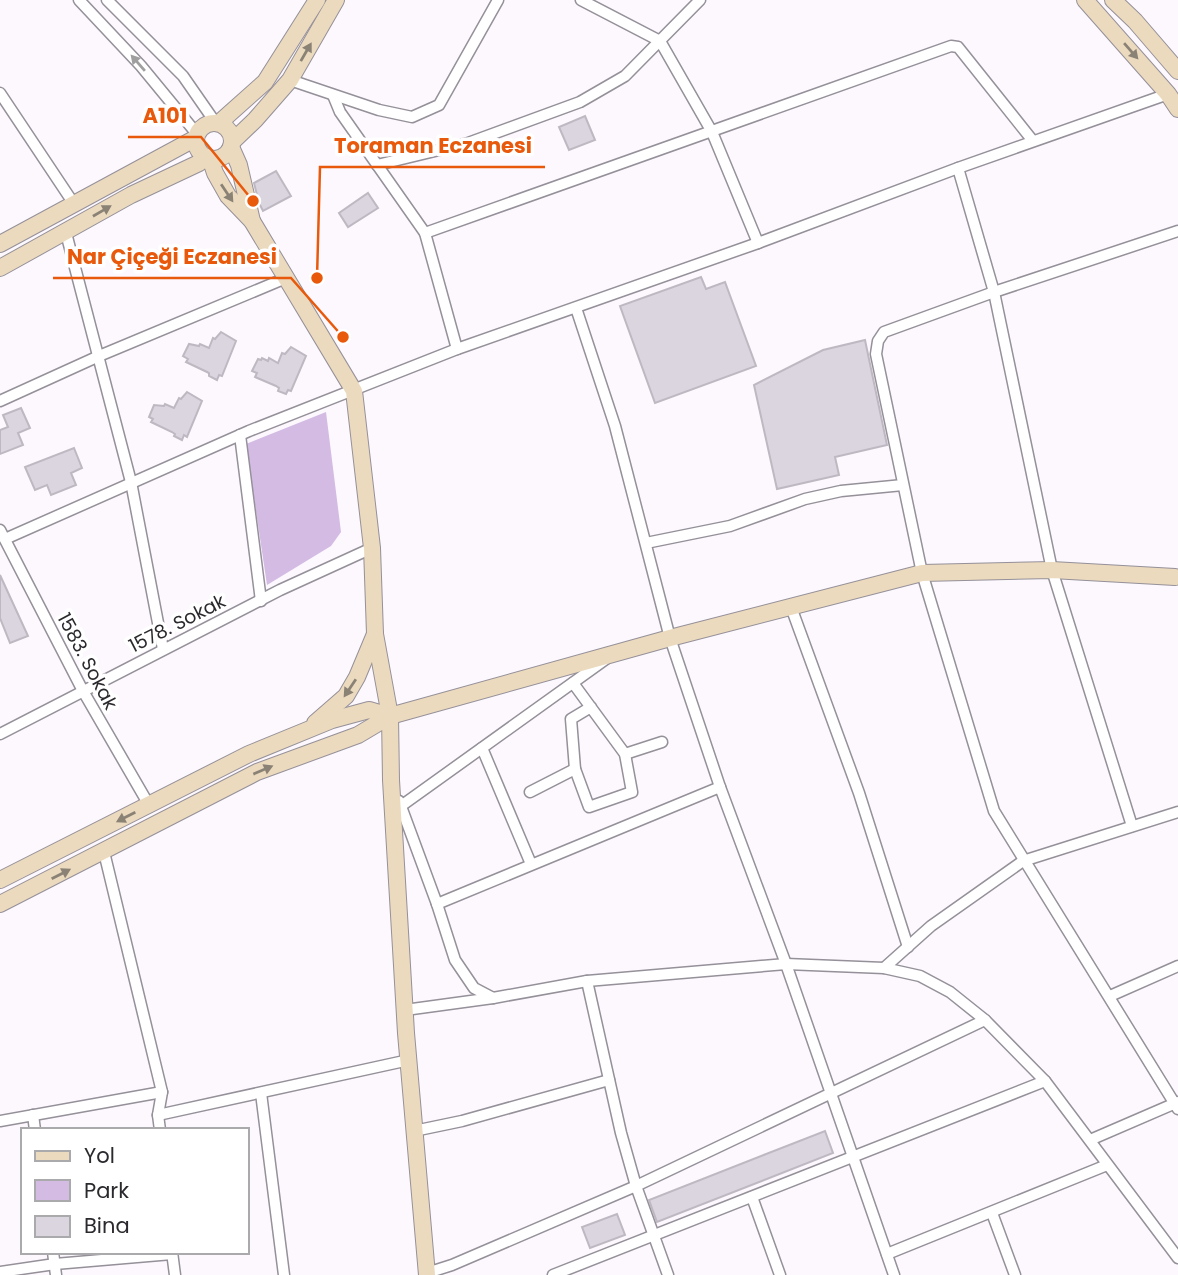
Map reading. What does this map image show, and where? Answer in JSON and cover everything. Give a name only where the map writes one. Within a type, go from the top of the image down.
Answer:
[{"type":"street","points":[[79,0],[141,66],[206,128],[229,130],[215,173],[228,196],[252,221],[354,391],[372,548],[375,634],[390,716],[391,780],[408,1060],[427,1274],[636,1186],[985,1020]]},
{"type":"street","points":[[107,0],[183,76],[206,128],[199,151],[221,152],[239,165],[252,221]]},
{"type":"street","points":[[0,244],[206,128],[265,82],[317,0]]},
{"type":"street","points":[[0,268],[131,195],[221,152],[256,120],[290,80],[336,0]]},
{"type":"street","points":[[290,80],[379,110],[412,117],[439,105],[498,0]]},
{"type":"street","points":[[581,0],[660,41],[712,132],[758,243]]},
{"type":"street","points":[[377,165],[468,143],[580,102],[625,76],[700,0]]},
{"type":"street","points":[[1086,0],[1173,92],[1178,109]]},
{"type":"street","points":[[1117,1],[1178,71]]},
{"type":"street","points":[[425,233],[951,46],[958,47],[1033,141]]},
{"type":"street","points":[[2,535],[240,435],[457,349],[1173,92]]},
{"type":"street","points":[[0,93],[75,204]]},
{"type":"street","points":[[333,94],[340,112],[425,233],[457,349]]},
{"type":"street","points":[[958,168],[994,292],[1052,570],[1132,826]]},
{"type":"street","points":[[1090,1140],[1177,1104],[994,811],[922,573],[876,354],[878,341],[884,332],[1178,231]]},
{"type":"street","points":[[65,233],[131,482],[163,649]]},
{"type":"street","points":[[0,401],[99,356],[286,278]]},
{"type":"street","points":[[576,308],[615,426],[670,638],[720,787],[786,964],[894,1275]]},
{"type":"street","points":[[240,435],[261,600]]},
{"type":"street","points":[[646,543],[730,526],[805,499],[841,491],[903,485]]},
{"type":"street","name":"1583. Sokak","points":[[2,535],[83,691],[149,805]]},
{"type":"street","name":"1578. Sokak","points":[[0,734],[261,600],[372,548]]},
{"type":"street","points":[[0,904],[257,772],[358,735],[390,716],[612,654],[922,573],[1052,570],[1177,577]]},
{"type":"street","points":[[790,607],[859,793],[908,947]]},
{"type":"street","points":[[307,730],[346,696],[375,634]]},
{"type":"street","points":[[401,806],[612,654]]},
{"type":"street","points":[[573,683],[625,754],[632,792],[589,807],[575,769],[571,719],[590,707]]},
{"type":"street","points":[[0,880],[249,754],[332,720],[369,710],[390,716]]},
{"type":"street","points":[[625,754],[662,742]]},
{"type":"street","points":[[482,748],[531,864]]},
{"type":"street","points":[[530,792],[575,769]]},
{"type":"street","points":[[391,780],[438,904],[454,960],[474,988],[493,998]]},
{"type":"street","points":[[438,904],[720,787]]},
{"type":"street","points":[[884,968],[931,926],[1023,861],[1178,812]]},
{"type":"street","points":[[104,852],[162,1091],[158,1115],[160,1128]]},
{"type":"street","points":[[405,1010],[587,981],[786,964],[884,968],[920,976],[950,992],[985,1020],[1045,1081],[1178,1258]]},
{"type":"street","points":[[1110,996],[1178,966]]},
{"type":"street","points":[[587,981],[636,1186],[668,1275]]},
{"type":"street","points":[[158,1115],[408,1060]]},
{"type":"street","points":[[414,1130],[462,1121],[609,1080]]},
{"type":"street","points":[[553,1275],[1045,1081]]},
{"type":"street","points":[[0,1121],[162,1091]]},
{"type":"street","points":[[261,1093],[284,1275]]},
{"type":"street","points":[[33,1115],[36,1128]]},
{"type":"street","points":[[887,1254],[1107,1165]]},
{"type":"street","points":[[752,1197],[780,1275]]},
{"type":"street","points":[[992,1213],[1014,1275]]},
{"type":"street","points":[[0,1272],[161,1254]]},
{"type":"street","points":[[172,1254],[175,1275]]},
{"type":"green space","points":[[326,412],[341,532],[331,546],[267,585],[246,444]]},
{"type":"building","points":[[585,116],[595,140],[569,150],[559,127]]},
{"type":"building","points":[[276,171],[291,196],[263,211],[254,183]]},
{"type":"building","points":[[368,193],[378,208],[348,227],[339,213]]},
{"type":"building","points":[[701,277],[706,289],[725,282],[756,366],[655,403],[620,306]]},
{"type":"building","points":[[221,332],[236,341],[222,376],[219,375],[217,380],[186,362],[188,359],[183,356],[189,344],[200,344],[209,348],[213,338]]},
{"type":"building","points":[[865,340],[887,445],[835,457],[839,475],[777,489],[754,385],[823,350]]},
{"type":"building","points":[[291,347],[306,356],[291,391],[288,390],[286,394],[278,391],[276,386],[255,377],[257,373],[252,371],[258,359],[268,361],[269,358],[278,363],[282,353],[285,354]]},
{"type":"building","points":[[187,392],[202,401],[187,437],[184,435],[182,440],[151,422],[153,419],[149,417],[154,405],[165,404],[174,408],[179,398]]},
{"type":"building","points":[[21,408],[30,428],[18,433],[23,445],[0,454],[0,430],[8,427],[3,415]]},
{"type":"building","points":[[74,448],[82,468],[71,473],[76,485],[51,495],[47,485],[35,490],[25,467]]},
{"type":"building","points":[[0,575],[28,636],[10,643],[0,618]]},
{"type":"building","points":[[825,1131],[833,1153],[657,1222],[649,1200]]},
{"type":"building","points":[[617,1214],[625,1235],[590,1248],[582,1227]]},
{"type":"place","name":"A101","points":[[253,201]]},
{"type":"place","name":"Toraman Eczanesi","points":[[317,278]]},
{"type":"place","name":"Nar Çiçeği Eczanesi","points":[[343,337]]}]
